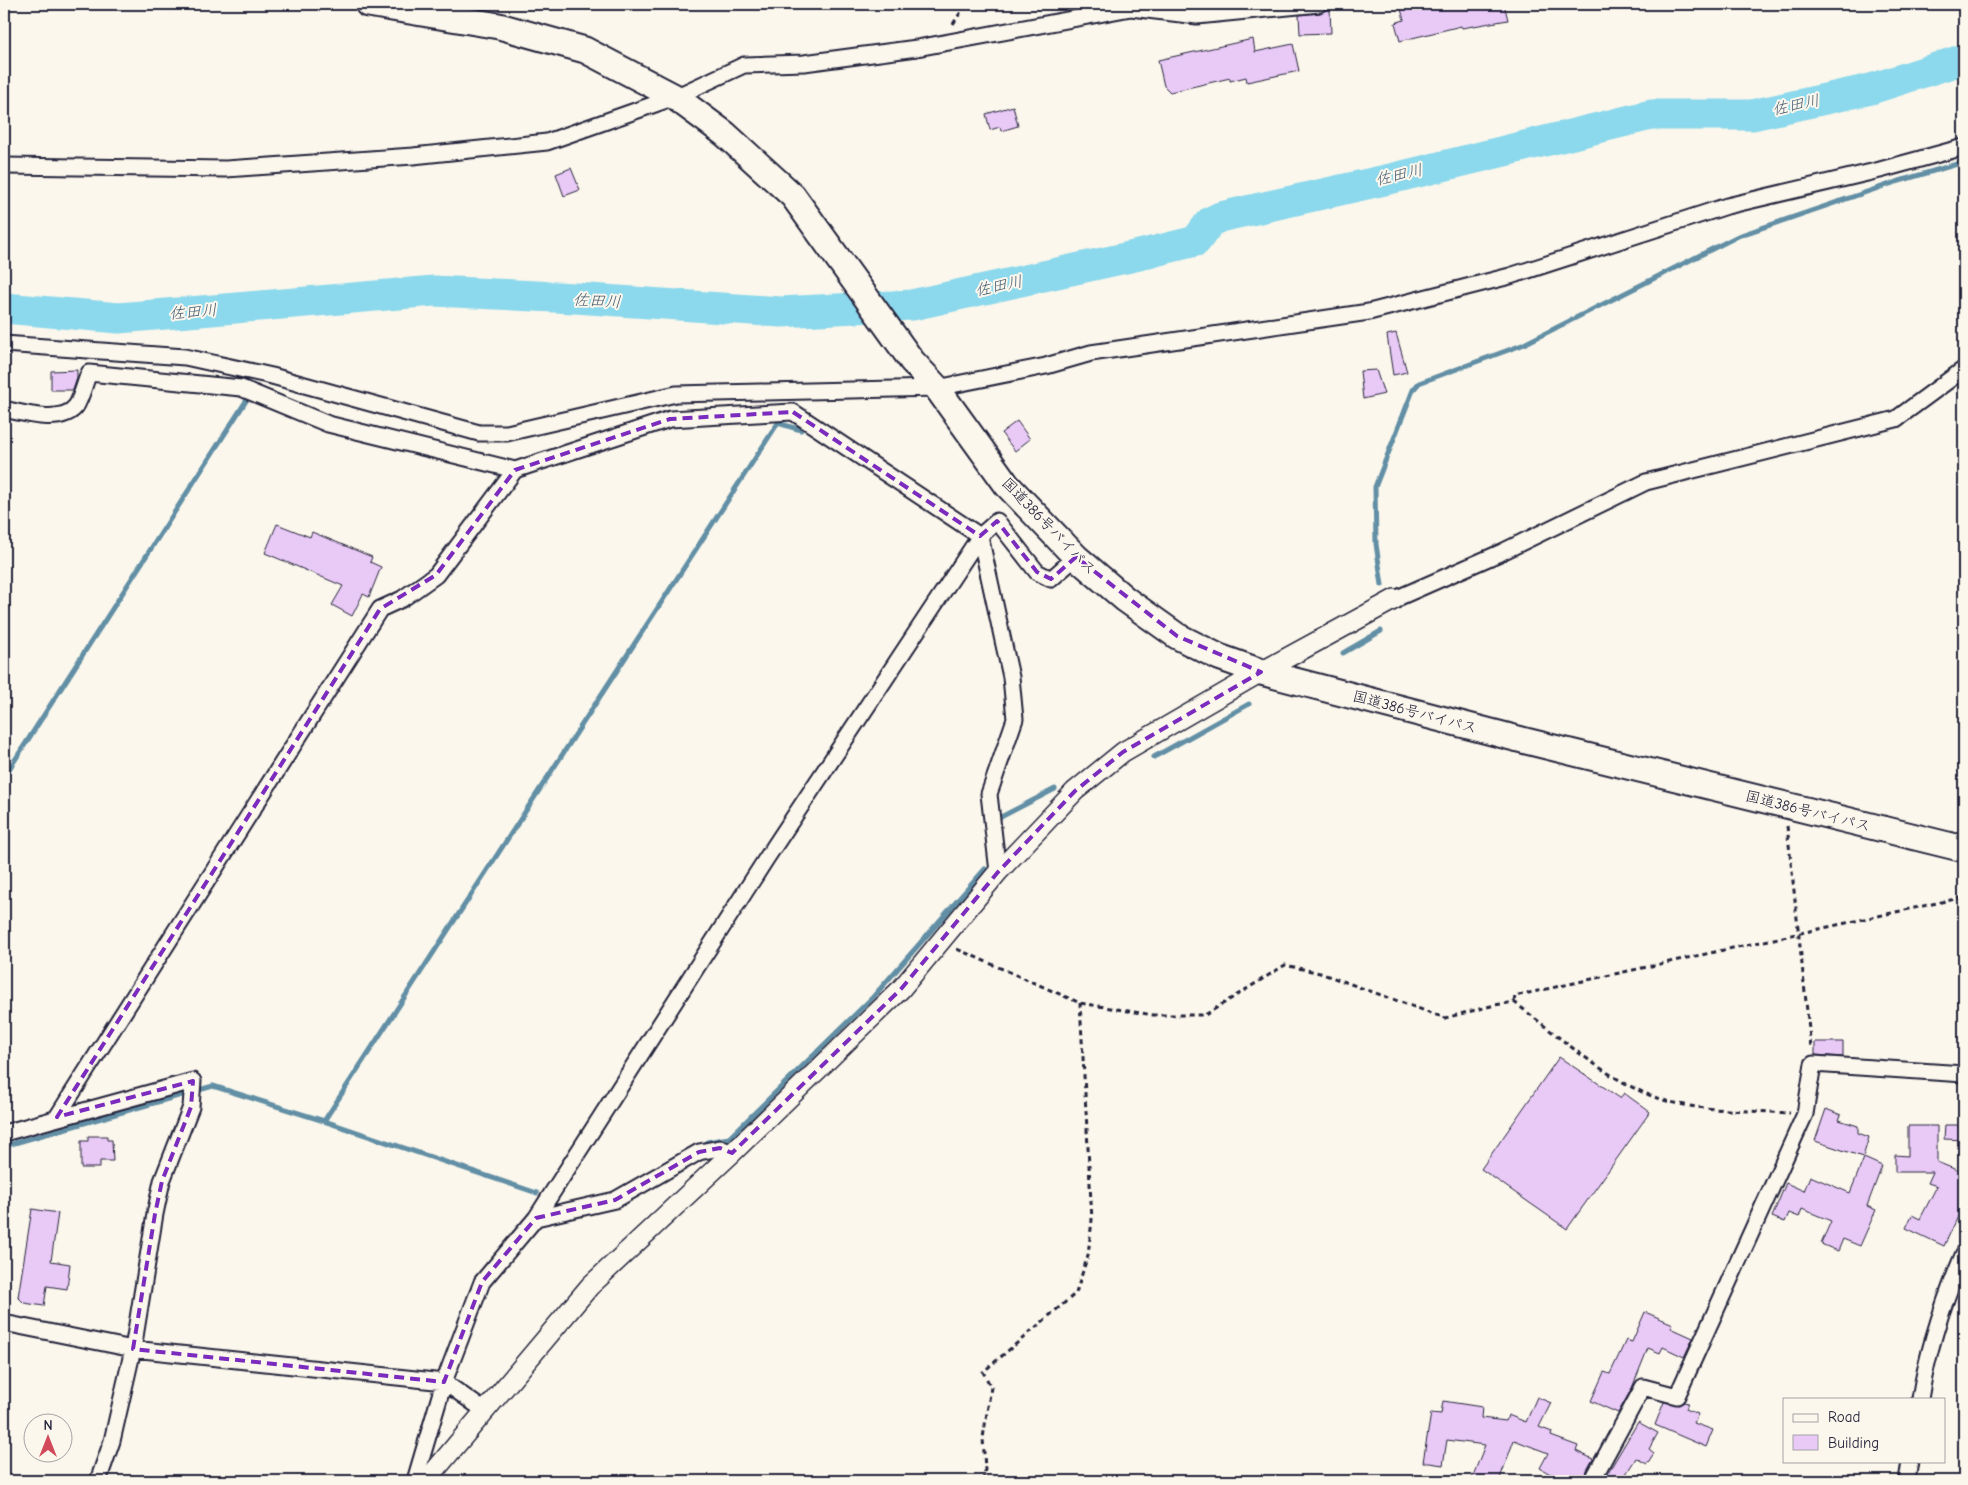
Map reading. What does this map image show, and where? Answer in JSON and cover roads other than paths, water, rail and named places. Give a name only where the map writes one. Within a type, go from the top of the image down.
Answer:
[{"type":"highway","name":"国道386号バイパス","points":[[368,4],[499,26],[584,50],[675,98],[725,134],[793,196],[912,361],[937,388],[1007,485],[1076,557],[1125,599],[1177,636],[1219,657],[1261,672],[1526,741],[1964,849]]},
{"type":"street","points":[[4,166],[226,170],[413,156],[547,142],[675,98],[744,65],[804,63],[917,48],[1130,8],[1197,16],[1319,4]]},
{"type":"street","points":[[4,344],[185,357],[272,376],[479,433],[507,432],[676,394],[937,388],[1046,366],[1091,354],[1369,312],[1510,276],[1726,206],[1880,170],[1964,147]]},
{"type":"street","points":[[426,1481],[590,1286],[732,1153],[901,989],[998,872],[1075,791],[1123,752],[1261,672],[1395,599],[1502,552],[1646,482],[1896,419],[1964,369]]},
{"type":"street","points":[[4,409],[25,414],[61,417],[76,407],[89,373],[242,388],[328,424],[515,470],[670,419],[793,412],[980,536],[1011,677],[1015,719],[989,794],[998,872]]},
{"type":"street","points":[[57,1117],[380,609],[402,599],[436,575],[515,470]]},
{"type":"street","points":[[418,1481],[416,1477],[444,1382],[482,1282],[536,1218],[766,859],[980,536],[997,521],[1037,572],[1051,579],[1076,557]]},
{"type":"street","points":[[1592,1481],[1643,1387],[1677,1396],[1805,1114],[1813,1064],[1964,1074]]},
{"type":"street","points":[[4,1133],[193,1081],[191,1104],[160,1189],[133,1349],[112,1441],[98,1481]]},
{"type":"street","points":[[536,1218],[615,1200],[699,1152],[720,1148],[732,1153]]},
{"type":"street","points":[[1920,1398],[1931,1342],[1945,1297],[1964,1253]]},
{"type":"street","points":[[4,1323],[133,1349],[444,1382],[485,1411]]},
{"type":"street","points":[[1907,1481],[1910,1462]]},
{"type":"waterway","name":"佐田川","points":[[4,308],[119,318],[434,291],[575,298],[781,312],[912,305],[1196,241],[1210,222],[1220,217],[1394,178],[1651,115],[1752,115],[1871,89],[1964,59]]},
{"type":"waterway","points":[[1382,585],[1376,544],[1375,487],[1413,390],[1419,383],[1522,345],[1738,236],[1896,182],[1964,162]]},
{"type":"waterway","points":[[4,777],[246,401]]},
{"type":"waterway","points":[[324,1121],[778,423],[801,430]]},
{"type":"waterway","points":[[1343,653],[1381,631]]},
{"type":"waterway","points":[[1154,757],[1249,704]]},
{"type":"waterway","points":[[997,823],[997,819],[1055,789]]},
{"type":"waterway","points":[[701,1146],[707,1142],[729,1138],[873,997],[985,869]]},
{"type":"waterway","points":[[4,1146],[213,1086],[324,1121],[537,1193]]}]
